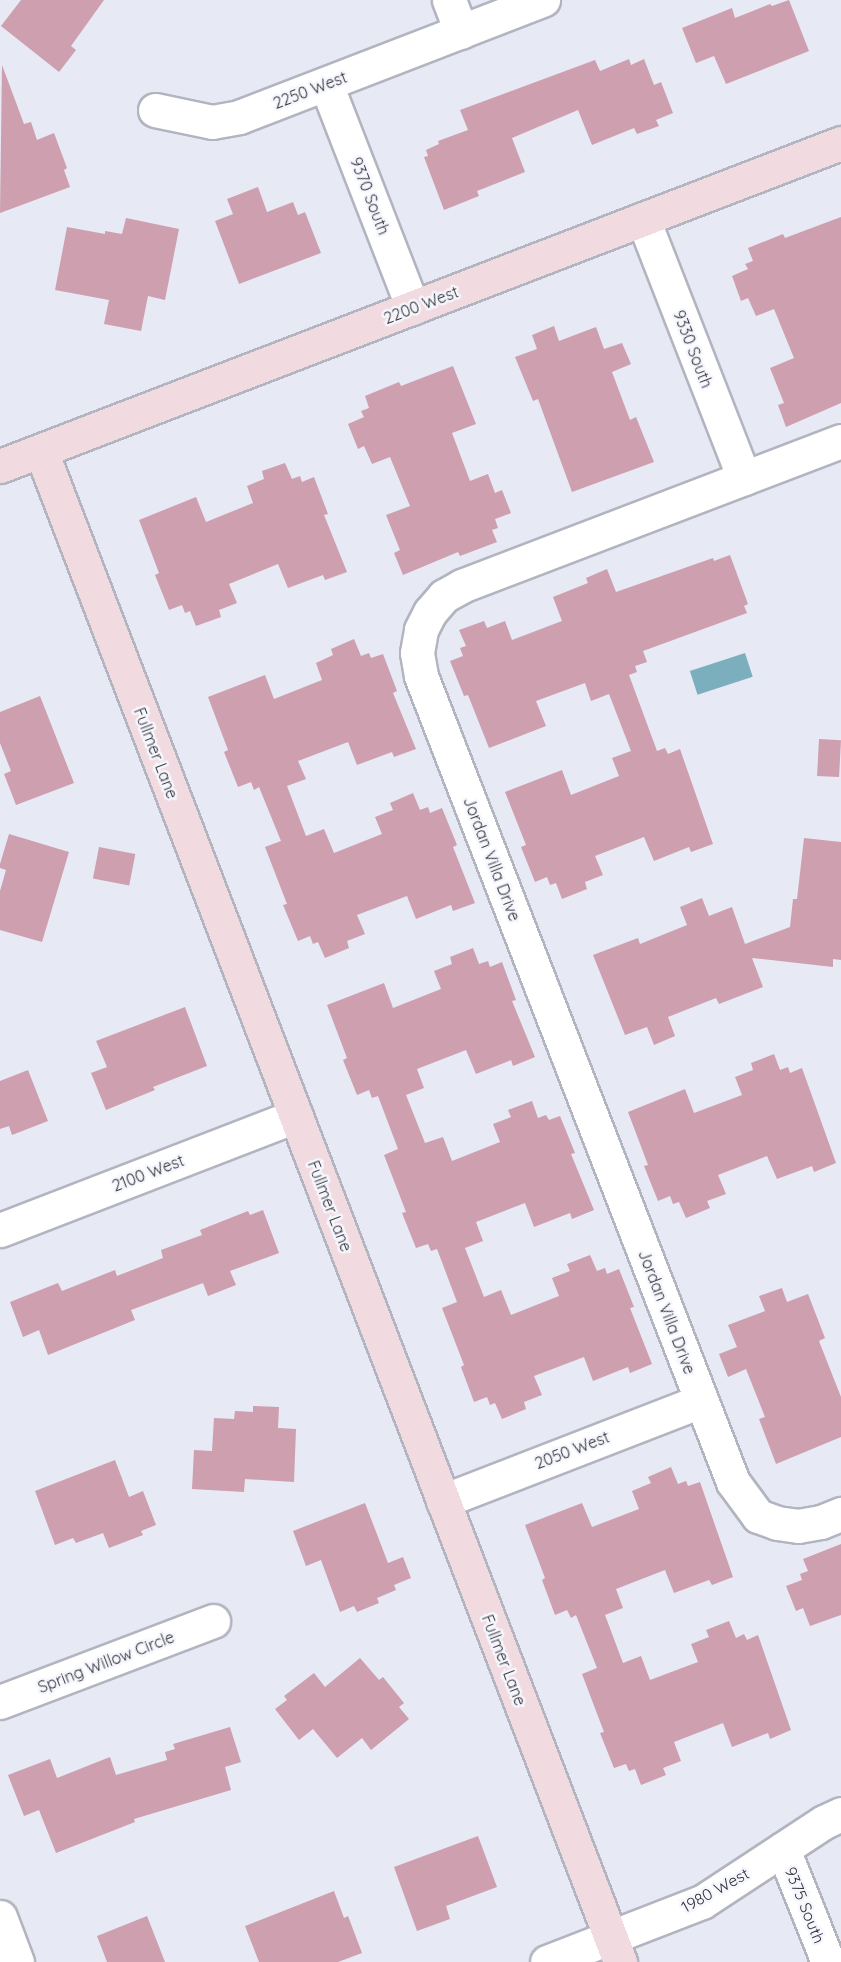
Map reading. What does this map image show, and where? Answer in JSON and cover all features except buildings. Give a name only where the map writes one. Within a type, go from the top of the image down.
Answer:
[{"type":"street","points":[[449,0],[461,32]]},
{"type":"street","name":"2250 West","points":[[155,110],[198,120],[226,120],[327,84],[543,0]]},
{"type":"street","name":"9370 South","points":[[327,84],[412,308]]},
{"type":"street","name":"2200 West","points":[[0,466],[841,143]]},
{"type":"street","name":"9330 South","points":[[643,219],[744,478]]},
{"type":"street","name":"Jordan Villa Drive","points":[[841,441],[462,586],[444,596],[430,612],[422,630],[417,652],[421,676],[733,1482],[758,1516],[777,1524],[798,1526],[821,1522],[841,1514]]},
{"type":"street","name":"Fullmer Lane","points":[[41,451],[616,1950]]},
{"type":"street","name":"2100 West","points":[[0,1230],[296,1116]]},
{"type":"street","name":"2050 West","points":[[443,1500],[701,1401]]},
{"type":"street","name":"Spring Willow Circle","points":[[0,1702],[213,1621]]},
{"type":"street","name":"1980 West","points":[[547,1962],[616,1950],[702,1902],[841,1814]]},
{"type":"street","name":"9375 South","points":[[783,1849],[828,1962]]},
{"type":"street","points":[[0,1917],[17,1962]]},
{"type":"water","points":[[745,653],[753,677],[698,695],[690,671]]}]
